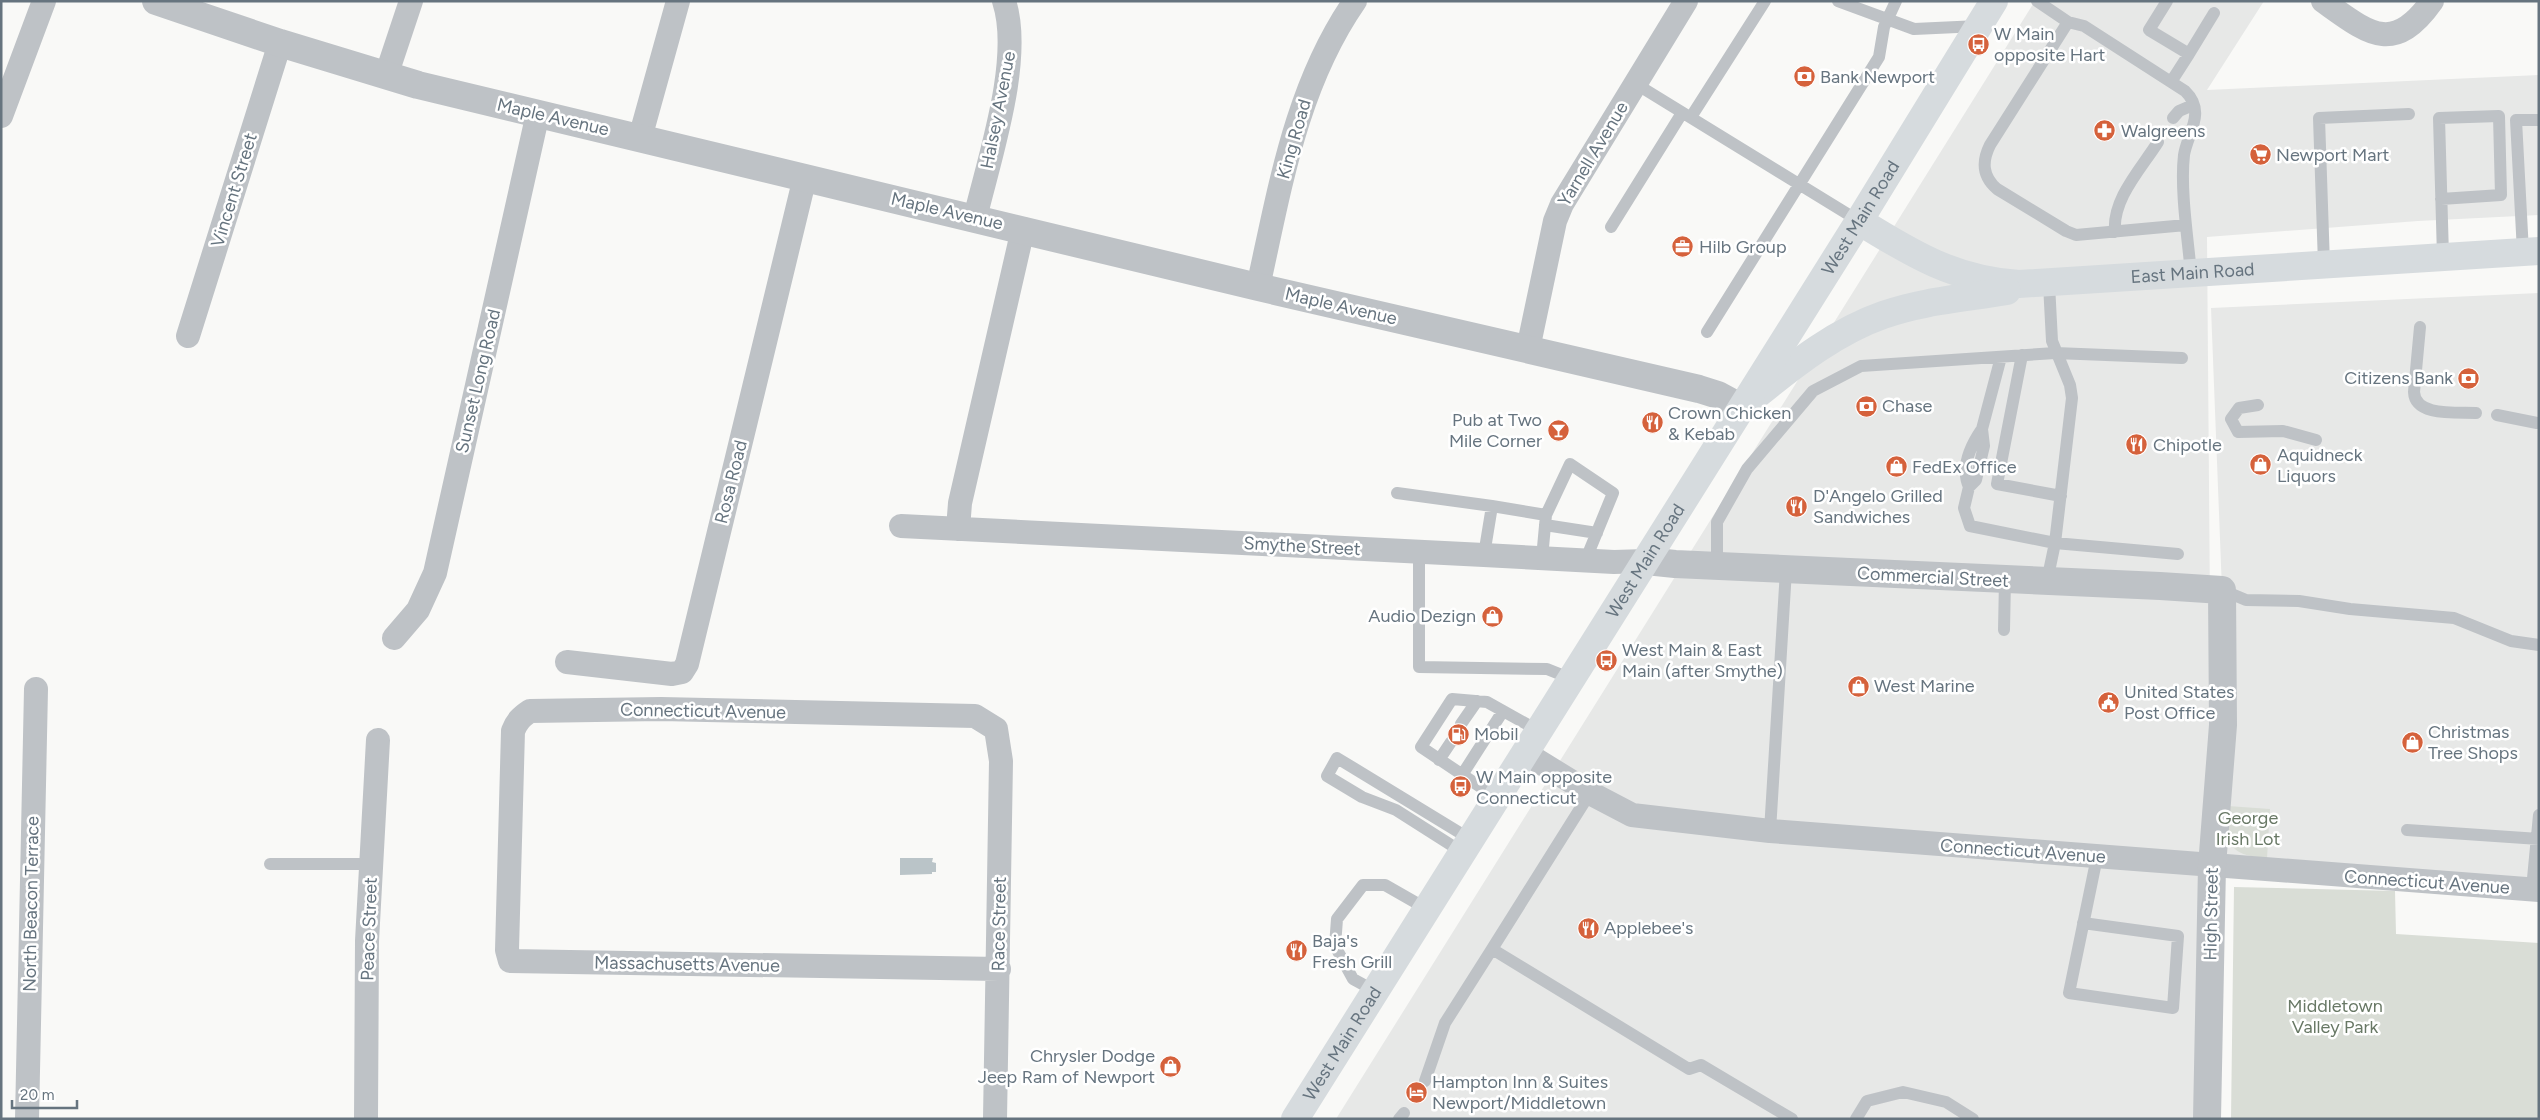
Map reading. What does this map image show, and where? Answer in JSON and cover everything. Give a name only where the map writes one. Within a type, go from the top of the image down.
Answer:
[{"type":"main road","name":"West Main Road","points":[[1295,1119],[1859,221],[1994,1]]},
{"type":"main road","name":"East Main Road","points":[[1859,221],[1915,255],[1960,274],[2004,283],[2050,284],[2531,251]]},
{"type":"main road","points":[[1742,408],[1803,359],[1847,331],[1874,318],[1909,308],[2050,284]]},
{"type":"street","points":[[1,116],[44,1]]},
{"type":"street","name":"Maple Avenue","points":[[156,1],[280,44],[386,76],[1258,287],[1699,389],[1718,395],[1742,408]]},
{"type":"street","points":[[386,76],[410,1]]},
{"type":"street","points":[[640,138],[678,1]]},
{"type":"street","name":"Halsey Avenue","points":[[976,218],[1006,86],[1009,62],[1008,13],[1004,1]]},
{"type":"street","name":"King Road","points":[[1258,287],[1289,146],[1307,91],[1334,33],[1355,1]]},
{"type":"street","name":"Yarnell Avenue","points":[[1528,349],[1558,212],[1566,195],[1686,1]]},
{"type":"street","points":[[2323,1],[2354,23],[2372,32],[2386,35],[2399,33],[2416,22],[2432,1]]},
{"type":"street","name":"Vincent Street","points":[[188,336],[280,44]]},
{"type":"street","name":"Sunset Long Road","points":[[394,638],[418,610],[435,573],[538,113]]},
{"type":"street","name":"Rosa Road","points":[[567,662],[672,674],[682,672],[688,664],[805,177]]},
{"type":"street","points":[[958,529],[960,503],[1023,229]]},
{"type":"street","name":"Smythe Street","points":[[900,526],[1542,558],[1646,561]]},
{"type":"street","name":"Commercial Street","points":[[1646,561],[1786,570],[2222,590]]},
{"type":"street","name":"High Street","points":[[2207,1119],[2212,866],[2223,725],[2222,590]]},
{"type":"street","name":"North Beacon Terrace","points":[[27,1119],[36,689]]},
{"type":"street","name":"Connecticut Avenue","points":[[510,827],[513,731],[520,718],[530,711],[661,709],[960,715],[975,716],[996,729]]},
{"type":"street","name":"Race Street","points":[[995,1119],[1001,761],[996,729]]},
{"type":"street","name":"Peace Street","points":[[366,1119],[367,941],[378,740]]},
{"type":"street","name":"Connecticut Avenue","points":[[1532,742],[1590,793],[1632,815],[1770,831],[2535,890]]},
{"type":"street","name":"Massachusetts Avenue","points":[[510,827],[507,950],[510,961],[998,969]]},
{"type":"lane","points":[[1611,227],[1765,1]]},
{"type":"lane","points":[[1838,1],[1886,20],[1914,28],[1979,26]]},
{"type":"lane","points":[[1707,332],[1879,57],[1886,20],[1896,1]]},
{"type":"lane","points":[[2037,1],[2068,22],[2084,26],[2188,94],[2193,105],[2195,121],[2184,159],[2186,225],[2191,274]]},
{"type":"lane","points":[[2166,1],[2149,30],[2189,54]]},
{"type":"lane","points":[[2171,82],[2214,13]]},
{"type":"lane","points":[[2068,22],[1990,145],[1985,157],[1984,168],[1988,179],[1997,189],[2066,232],[2081,235],[2186,225]]},
{"type":"lane","points":[[1636,84],[1859,221]]},
{"type":"lane","points":[[2174,118],[2183,108],[2193,105]]},
{"type":"lane","points":[[2324,264],[2319,118],[2409,114]]},
{"type":"lane","points":[[2441,199],[2501,195],[2499,116],[2439,118],[2441,199],[2443,256]]},
{"type":"lane","points":[[2531,251],[2516,120],[2539,120]]},
{"type":"lane","points":[[2115,232],[2114,217],[2118,205],[2158,142]]},
{"type":"lane","points":[[2047,581],[2055,543],[2072,392],[2055,353],[2051,334],[2050,284]]},
{"type":"lane","points":[[2420,326],[2414,392],[2416,402],[2420,406],[2432,410],[2476,413]]},
{"type":"lane","points":[[1717,566],[1717,522],[1747,469],[1813,391],[1861,366],[2055,353],[2182,358]]},
{"type":"lane","points":[[2022,355],[1997,484],[2061,496]]},
{"type":"lane","points":[[2001,356],[1982,429],[1984,446],[1976,480],[1969,487],[1964,508],[1970,526],[2055,543],[2178,554]]},
{"type":"lane","points":[[2258,405],[2239,408],[2231,419],[2238,432],[2283,431],[2316,440]]},
{"type":"lane","points":[[2497,415],[2537,422]]},
{"type":"lane","points":[[1542,558],[1545,520],[1570,464],[1613,493],[1586,559]]},
{"type":"lane","points":[[1397,493],[1492,506],[1597,533]]},
{"type":"lane","points":[[1484,555],[1492,506]]},
{"type":"lane","points":[[1419,552],[1419,667],[1547,669],[1572,679]]},
{"type":"lane","points":[[1770,831],[1786,570]]},
{"type":"lane","points":[[2004,630],[2005,580]]},
{"type":"lane","points":[[2222,590],[2246,600],[2299,601],[2350,609],[2454,618],[2512,641],[2539,645]]},
{"type":"lane","points":[[1497,798],[1421,747],[1436,723],[1452,699],[1487,702],[1503,711],[1532,742]]},
{"type":"lane","points":[[1461,724],[1476,701]]},
{"type":"lane","points":[[1462,774],[1503,711]]},
{"type":"lane","points":[[1439,760],[1451,742]]},
{"type":"lane","points":[[1337,758],[1466,846],[1396,810],[1362,797],[1327,776],[1337,758]]},
{"type":"lane","points":[[1425,1081],[1445,1023],[1590,793]]},
{"type":"lane","points":[[2535,890],[2539,815]]},
{"type":"lane","points":[[2407,830],[2538,839]]},
{"type":"lane","points":[[2083,923],[2178,936],[2173,1008],[2069,993],[2083,923],[2097,857]]},
{"type":"lane","points":[[270,864],[371,864]]},
{"type":"lane","points":[[1375,991],[1353,979],[1336,946],[1337,919],[1363,885],[1385,885],[1427,909]]},
{"type":"lane","points":[[1492,949],[1689,1069],[1701,1065],[1792,1119]]},
{"type":"lane","points":[[1856,1119],[1867,1101],[1903,1092],[1946,1102],[1973,1119]]},
{"type":"shaded area","points":[[2035,1],[2264,1],[2207,90],[2539,75],[2539,215],[2418,221],[2207,237],[2211,732],[2204,1119],[1336,1119]]},
{"type":"shaded area","points":[[2539,293],[2539,890],[2212,866],[2222,590],[2211,308]]},
{"type":"shaded area","points":[[900,858],[933,858],[932,862],[936,863],[936,872],[932,872],[932,874],[900,875]]},
{"type":"green space","name":"George Irish Lot","points":[[2228,806],[2270,809],[2267,858],[2243,854],[2231,845],[2227,829]]},
{"type":"green space","name":"Middletown Valley Park","points":[[2234,887],[2395,891],[2396,934],[2539,943],[2539,1119],[2231,1119]]},
{"type":"place","name":"W Main opposite Hart","points":[[1978,44]]},
{"type":"place","name":"Bank Newport","points":[[1804,77]]},
{"type":"place","name":"Walgreens","points":[[2105,131]]},
{"type":"place","name":"Newport Mart","points":[[2260,155]]},
{"type":"place","name":"Hilb Group","points":[[1683,247]]},
{"type":"place","name":"Citizens Bank","points":[[2469,378]]},
{"type":"place","name":"Chase","points":[[1866,406]]},
{"type":"place","name":"Crown Chicken & Kebab","points":[[1652,423]]},
{"type":"place","name":"Pub at Two Mile Corner","points":[[1558,430]]},
{"type":"place","name":"Chipotle","points":[[2137,445]]},
{"type":"place","name":"Aquidneck Liquors","points":[[2261,465]]},
{"type":"place","name":"FedEx Office","points":[[1896,467]]},
{"type":"place","name":"D'Angelo Grilled Sandwiches","points":[[1797,506]]},
{"type":"place","name":"Audio Dezign","points":[[1492,616]]},
{"type":"place","name":"West Main & East Main (after Smythe)","points":[[1606,660]]},
{"type":"place","name":"West Marine","points":[[1858,686]]},
{"type":"place","name":"United States Post Office","points":[[2108,702]]},
{"type":"place","name":"Mobil","points":[[1458,734]]},
{"type":"place","name":"Christmas Tree Shops","points":[[2412,742]]},
{"type":"place","name":"W Main opposite Connecticut","points":[[1460,787]]},
{"type":"place","name":"Applebee's","points":[[1588,928]]},
{"type":"place","name":"Baja's Fresh Grill","points":[[1296,951]]},
{"type":"place","name":"Chrysler Dodge Jeep Ram of Newport","points":[[1171,1066]]},
{"type":"place","name":"Hampton Inn & Suites Newport/Middletown","points":[[1416,1092]]}]
